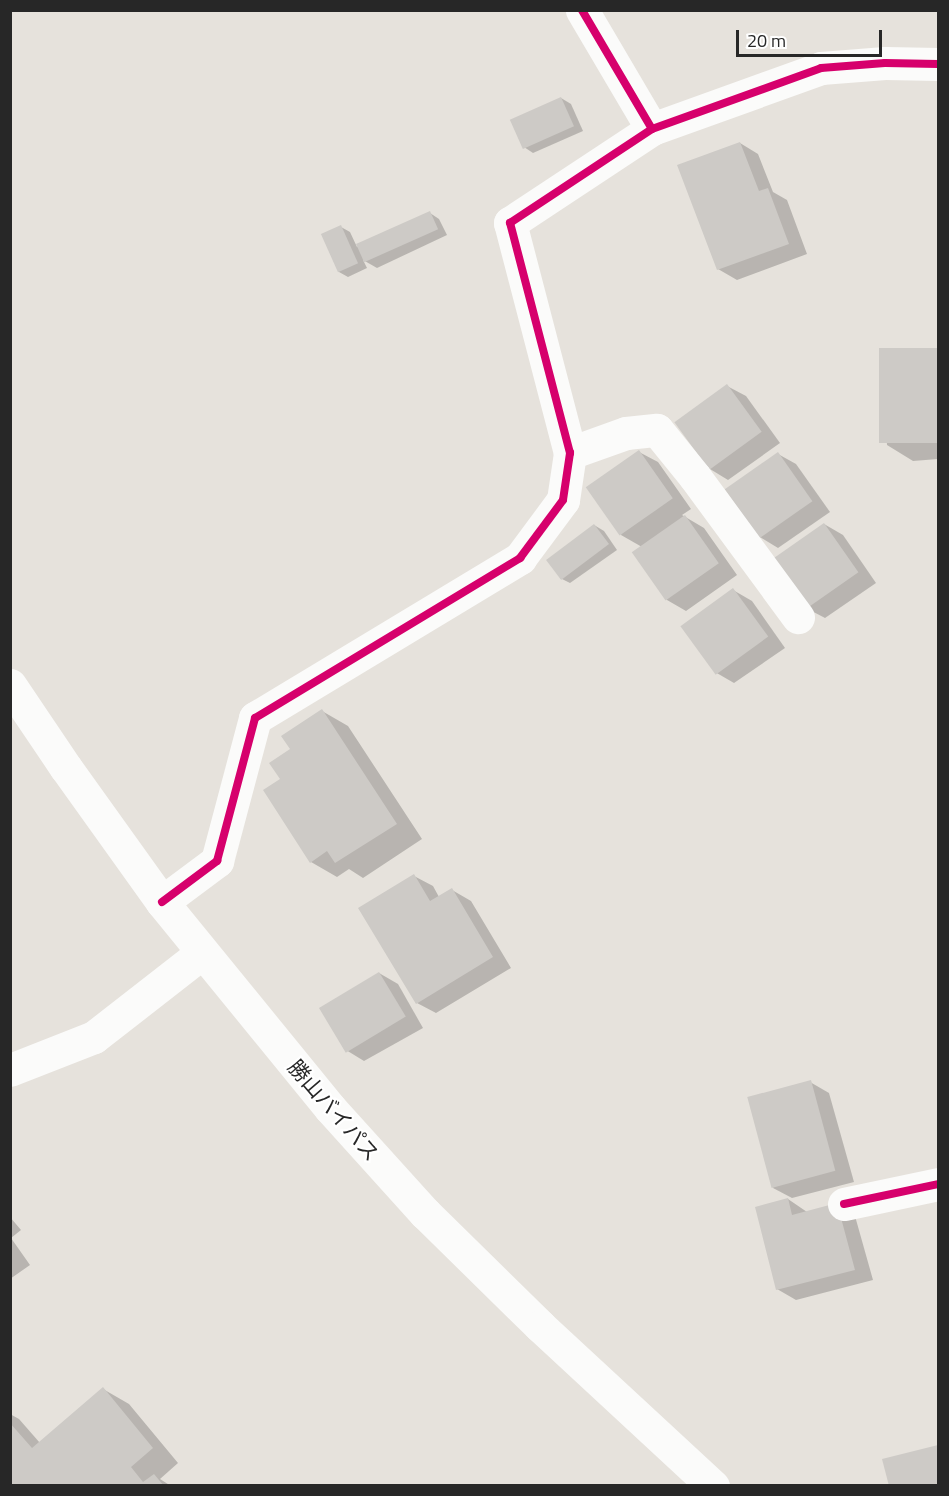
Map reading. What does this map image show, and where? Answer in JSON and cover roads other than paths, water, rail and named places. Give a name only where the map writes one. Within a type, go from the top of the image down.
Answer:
[{"type":"street","points":[[582,10],[652,129]]},
{"type":"street","points":[[162,902],[217,861],[255,718],[520,558],[563,500],[570,453],[510,223],[652,129],[821,68],[885,63],[939,64]]},
{"type":"street","points":[[570,453],[626,433],[657,430],[695,477],[798,617]]},
{"type":"street","name":"勝山バイパス","points":[[10,685],[162,902],[330,1108],[425,1213],[540,1326],[713,1485]]},
{"type":"street","points":[[10,1070],[94,1037],[202,953]]},
{"type":"street","points":[[844,1204],[939,1184]]}]
